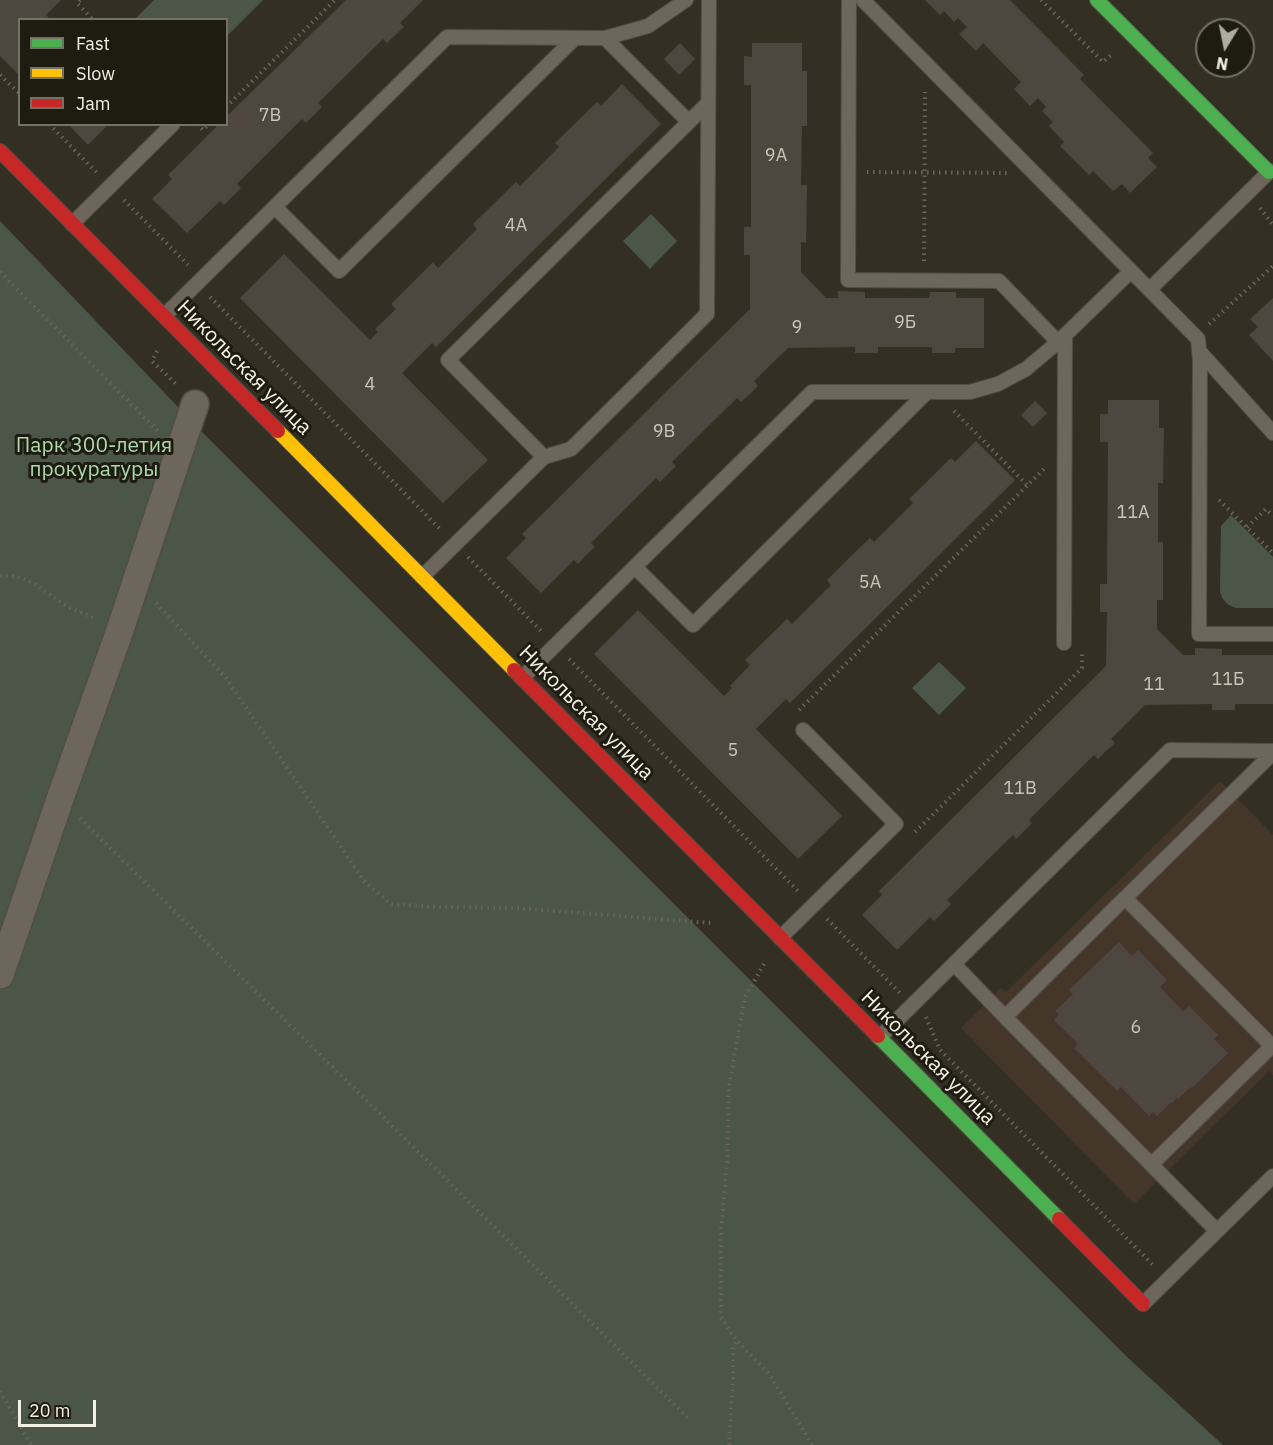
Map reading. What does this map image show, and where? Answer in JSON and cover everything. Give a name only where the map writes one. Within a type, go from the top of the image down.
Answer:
[{"type":"street","points":[[1097,0],[1272,172]]},
{"type":"street","name":"Никольская улица","points":[[0,151],[1143,1304]]},
{"type":"street","points":[[0,975],[120,630],[195,404]]},
{"type":"lane","points":[[164,316],[447,37],[605,38],[648,26],[686,0]]},
{"type":"lane","points":[[422,577],[544,457],[571,449],[707,314],[709,0]]},
{"type":"lane","points":[[849,0],[848,280],[999,281],[1062,339],[1064,643]]},
{"type":"lane","points":[[863,0],[1198,339],[1200,352],[1199,634],[1273,634]]},
{"type":"lane","points":[[275,207],[339,271],[575,38]]},
{"type":"lane","points":[[605,38],[689,122]]},
{"type":"lane","points":[[544,457],[448,360],[708,103]]},
{"type":"lane","points":[[72,224],[171,126]]},
{"type":"lane","points":[[1150,289],[1272,172]]},
{"type":"lane","points":[[522,678],[812,392],[969,392],[998,384],[1026,369],[1062,339],[1131,271]]},
{"type":"lane","points":[[1200,352],[1273,433]]},
{"type":"lane","points":[[635,567],[693,625],[931,392]]},
{"type":"lane","points":[[780,938],[896,824],[802,730]]},
{"type":"lane","points":[[879,1038],[1170,750],[1273,752]]},
{"type":"lane","points":[[1005,1017],[1273,752]]},
{"type":"lane","points":[[1125,898],[1272,1047],[1152,1164]]},
{"type":"lane","points":[[954,964],[1217,1231]]},
{"type":"lane","points":[[1143,1304],[1273,1176]]},
{"type":"path","points":[[80,0],[77,3],[91,18]]},
{"type":"path","points":[[228,105],[335,0]]},
{"type":"path","points":[[1041,0],[1103,63],[1112,55]]},
{"type":"path","points":[[924,280],[925,62]]},
{"type":"path","points":[[0,75],[18,92]]},
{"type":"path","points":[[849,172],[1034,173]]},
{"type":"path","points":[[1196,336],[1273,266]]},
{"type":"path","points":[[0,272],[178,452]]},
{"type":"path","points":[[197,284],[813,906],[915,1002],[940,1050],[1168,1280]]},
{"type":"path","points":[[931,392],[1027,485]]},
{"type":"path","points":[[802,730],[791,718],[1064,448]]},
{"type":"path","points":[[1200,480],[1273,553]]},
{"type":"path","points":[[1247,527],[1266,509],[1273,516]]},
{"type":"path","points":[[0,576],[26,578],[68,606],[120,630]]},
{"type":"path","points":[[136,582],[226,678],[364,881],[391,904],[515,908],[711,923]]},
{"type":"path","points":[[912,835],[1082,668]]},
{"type":"path","points":[[60,799],[688,1418]]},
{"type":"path","points":[[780,938],[745,997],[729,1087],[727,1162],[721,1231],[721,1317],[737,1341],[770,1375],[812,1445]]},
{"type":"path","points":[[729,1445],[733,1348],[737,1341]]},
{"type":"path","points":[[0,1391],[31,1445]]},
{"type":"shaded area","points":[[1220,781],[1273,835],[1273,1075],[1269,1071],[1134,1204],[961,1028],[1001,988],[1006,992]]},
{"type":"green space","points":[[154,0],[263,0],[228,35],[228,18],[136,18]]},
{"type":"green space","points":[[651,214],[677,241],[650,269],[623,241]]},
{"type":"green space","name":"Парк 300-летия прокуратуры","points":[[0,221],[203,433],[1126,1356],[1223,1445],[0,1445]]},
{"type":"green space","points":[[1231,515],[1273,557],[1273,608],[1236,608],[1230,606],[1221,595],[1221,526]]},
{"type":"green space","points":[[939,662],[966,688],[939,715],[912,688]]},
{"type":"building","points":[[0,0],[61,0],[46,15],[49,18],[18,18],[18,74],[0,56]]},
{"type":"building","points":[[346,0],[423,0],[400,23],[404,27],[387,43],[383,39],[318,103],[322,107],[306,123],[302,119],[237,184],[241,188],[224,205],[220,201],[187,233],[152,199],[172,179],[168,175],[217,126],[228,126],[228,115]]},
{"type":"building","points":[[925,0],[1010,0],[1084,75],[1080,79],[1153,153],[1148,158],[1157,167],[1130,193],[1122,184],[1113,191],[1093,171],[1089,175],[1060,146],[1064,142],[1049,126],[1053,122],[1042,111],[1046,107],[1038,98],[1030,106],[1014,89],[1021,82],[983,43],[976,51],[959,34],[967,27],[958,18],[954,22],[944,11],[940,15]]},
{"type":"building","points":[[680,43],[695,59],[679,75],[664,59]]},
{"type":"building","points":[[752,43],[802,43],[802,71],[807,71],[807,126],[802,126],[801,185],[807,185],[806,243],[801,242],[801,272],[826,298],[838,298],[838,291],[865,292],[865,298],[929,298],[930,292],[956,292],[956,298],[984,298],[984,348],[955,348],[955,353],[932,353],[932,347],[878,347],[878,353],[855,353],[855,347],[788,348],[754,381],[758,386],[750,394],[741,402],[737,398],[672,462],[676,466],[660,482],[656,478],[591,543],[595,547],[578,564],[574,560],[541,593],[506,558],[526,538],[522,534],[750,309],[750,255],[744,255],[744,227],[751,227],[751,85],[744,85],[744,56],[752,57]]},
{"type":"building","points":[[622,84],[661,124],[436,347],[432,343],[402,373],[488,460],[443,503],[240,298],[284,254],[370,340],[378,332],[375,329],[396,309],[391,304],[433,262],[438,268],[477,229],[473,224],[516,182],[520,186],[559,147],[555,143],[597,102],[601,106]]},
{"type":"building","points":[[70,126],[107,126],[88,145]]},
{"type":"building","points":[[1273,298],[1273,361],[1249,335],[1258,327],[1250,319]]},
{"type":"building","points":[[1108,400],[1159,400],[1159,428],[1164,428],[1163,483],[1158,483],[1158,542],[1163,542],[1163,600],[1157,600],[1157,629],[1183,655],[1195,655],[1195,648],[1222,649],[1222,655],[1273,655],[1273,704],[1235,704],[1235,710],[1212,710],[1212,704],[1145,705],[1111,739],[1115,743],[1098,759],[1094,755],[1029,820],[1032,823],[1016,839],[1013,835],[947,900],[951,904],[934,921],[930,917],[897,950],[862,915],[882,895],[879,891],[1106,666],[1107,612],[1100,612],[1100,584],[1107,584],[1108,442],[1100,442],[1100,414],[1108,414]]},
{"type":"building","points":[[1035,401],[1047,413],[1033,427],[1021,415]]},
{"type":"building","points":[[976,441],[1015,480],[790,703],[786,699],[756,729],[842,816],[798,859],[594,654],[638,610],[724,696],[732,688],[730,686],[750,665],[745,660],[787,619],[792,624],[831,585],[827,580],[848,559],[870,538],[874,542],[913,503],[909,499],[951,458],[955,462]]},
{"type":"building","points":[[1119,942],[1132,956],[1138,950],[1167,980],[1160,987],[1183,1011],[1189,1006],[1218,1035],[1214,1039],[1228,1053],[1192,1088],[1171,1102],[1157,1116],[1153,1112],[1149,1116],[1121,1087],[1117,1091],[1074,1048],[1078,1044],[1054,1020],[1059,1015],[1055,1011],[1073,994],[1069,990]]},
{"type":"traffic: fast","points":[[1097,0],[1269,172]]},
{"type":"traffic: fast","points":[[878,1036],[1059,1219]]},
{"type":"traffic: slow","points":[[278,431],[514,670]]},
{"type":"traffic: jam","points":[[0,151],[278,431]]},
{"type":"traffic: jam","points":[[514,670],[878,1036]]},
{"type":"traffic: jam","points":[[1059,1219],[1143,1304]]}]
